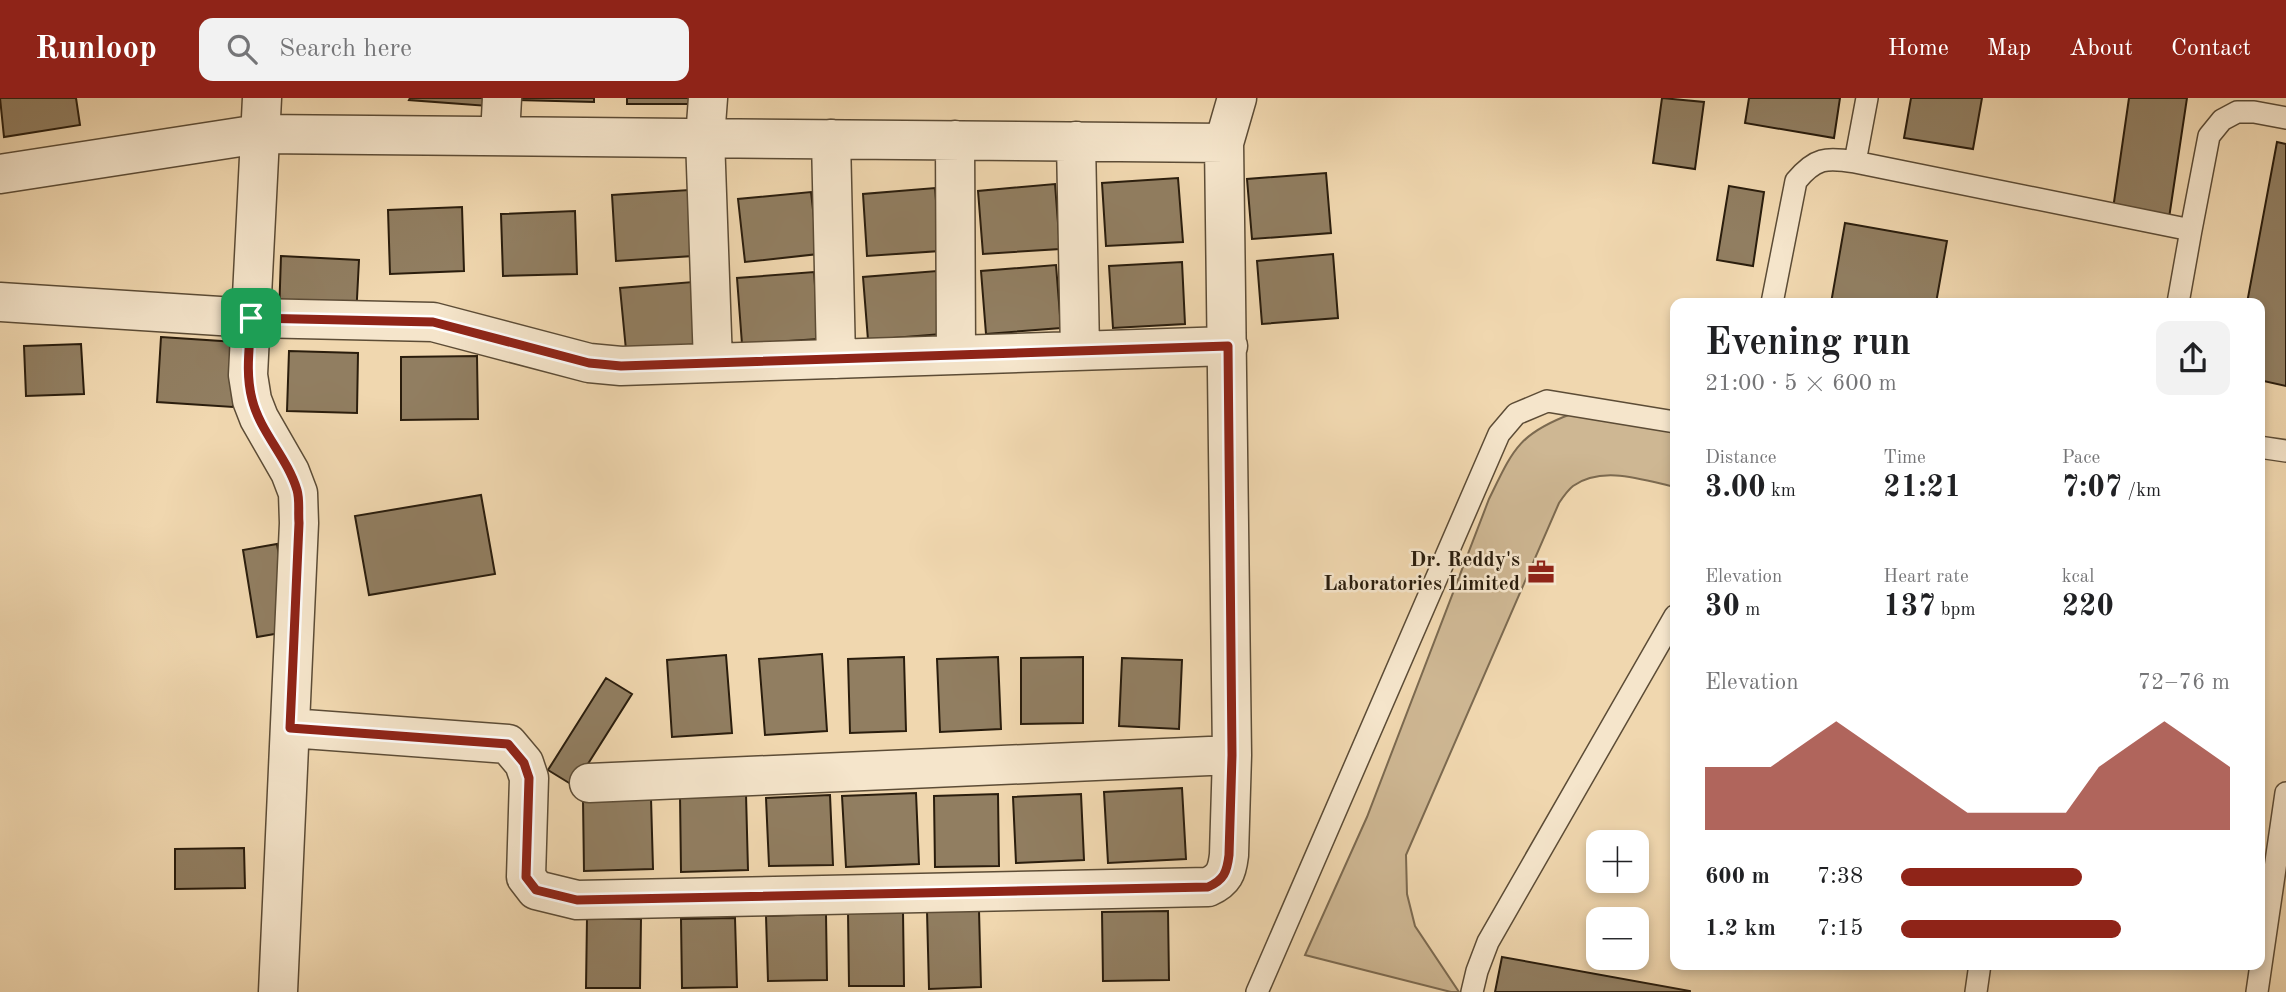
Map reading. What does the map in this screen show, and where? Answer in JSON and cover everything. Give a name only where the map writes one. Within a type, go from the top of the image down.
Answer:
[{"type":"street","points":[[500,136],[502,98]]},
{"type":"street","points":[[708,98],[705,138],[713,363]]},
{"type":"street","points":[[290,728],[508,744],[524,763],[529,778],[526,877],[536,890],[577,900],[1208,887],[1221,881],[1227,870],[1229,855],[1232,755],[1224,143],[1237,98]]},
{"type":"street","points":[[260,116],[248,376],[252,400],[259,418],[290,472],[298,493],[299,523],[278,992]]},
{"type":"street","points":[[0,174],[260,116],[500,136],[1224,143]]},
{"type":"street","points":[[831,139],[836,359]]},
{"type":"street","points":[[955,140],[956,355]]},
{"type":"street","points":[[1076,142],[1080,351]]},
{"type":"street","points":[[0,302],[251,318],[433,322],[589,363],[621,366],[1228,346]]},
{"type":"street","points":[[589,783],[1232,755]]},
{"type":"lane","points":[[1855,162],[1867,98]]},
{"type":"lane","points":[[2179,298],[2209,136],[2222,120],[2237,112],[2286,118]]},
{"type":"lane","points":[[1773,298],[1796,181],[1809,165],[1829,159],[2191,230]]},
{"type":"lane","points":[[1257,992],[1499,434],[1516,414],[1547,401],[1670,421]]},
{"type":"lane","points":[[2265,448],[2286,451]]},
{"type":"lane","points":[[1472,992],[1488,942],[1670,625]]},
{"type":"lane","points":[[2265,937],[2286,793]]},
{"type":"lane","points":[[1976,992],[1979,970]]},
{"type":"lane","points":[[2257,992],[2260,970]]},
{"type":"shaded area","points":[[1571,414],[1670,428],[1670,486],[1623,476],[1597,476],[1573,486],[1564,496],[1406,855],[1407,894],[1415,926],[1459,992],[1305,955],[1367,817],[1489,499],[1519,446],[1553,421]]},
{"type":"building","points":[[0,98],[76,98],[80,125],[4,137]]},
{"type":"building","points":[[489,98],[488,106],[409,100]]},
{"type":"building","points":[[594,98],[594,102],[517,100]]},
{"type":"building","points":[[627,98],[701,98],[701,104],[627,104]]},
{"type":"building","points":[[1662,98],[1704,102],[1695,169],[1653,163]]},
{"type":"building","points":[[1749,98],[1840,98],[1834,138],[1745,123]]},
{"type":"building","points":[[1911,98],[1982,98],[1973,149],[1904,138]]},
{"type":"building","points":[[2129,98],[2187,98],[2169,218],[2113,209]]},
{"type":"building","points":[[2277,142],[2286,144],[2286,386],[2265,381],[2265,298],[2248,298]]},
{"type":"building","points":[[1326,173],[1331,233],[1252,239],[1247,179]]},
{"type":"building","points":[[1178,178],[1183,242],[1106,246],[1102,183]]},
{"type":"building","points":[[1055,184],[1060,249],[983,254],[978,191]]},
{"type":"building","points":[[1729,186],[1764,192],[1753,266],[1717,260]]},
{"type":"building","points":[[935,188],[940,251],[867,256],[863,194]]},
{"type":"building","points":[[689,190],[693,256],[616,261],[612,195]]},
{"type":"building","points":[[811,192],[818,254],[745,262],[738,199]]},
{"type":"building","points":[[462,207],[464,271],[390,274],[388,210]]},
{"type":"building","points":[[575,211],[577,274],[503,276],[501,214]]},
{"type":"building","points":[[1845,223],[1947,241],[1937,298],[1832,298]]},
{"type":"building","points":[[1333,254],[1338,318],[1262,324],[1257,261]]},
{"type":"building","points":[[281,256],[359,260],[356,318],[279,315]]},
{"type":"building","points":[[1182,262],[1185,324],[1113,328],[1109,266]]},
{"type":"building","points":[[1056,265],[1061,328],[986,334],[981,271]]},
{"type":"building","points":[[937,271],[942,334],[868,340],[863,277]]},
{"type":"building","points":[[814,272],[819,339],[742,344],[737,278]]},
{"type":"building","points":[[693,282],[699,344],[626,350],[620,288]]},
{"type":"building","points":[[161,337],[236,342],[233,407],[157,402]]},
{"type":"building","points":[[81,344],[84,394],[26,396],[24,346]]},
{"type":"building","points":[[289,351],[358,353],[357,413],[287,411]]},
{"type":"building","points":[[477,356],[478,419],[401,420],[401,357]]},
{"type":"building","points":[[481,495],[495,574],[369,595],[355,516]]},
{"type":"building","points":[[277,544],[292,631],[257,637],[243,550]]},
{"type":"building","points":[[822,654],[827,731],[765,735],[759,659]]},
{"type":"building","points":[[726,655],[732,733],[672,737],[667,660]]},
{"type":"building","points":[[904,657],[906,731],[850,733],[848,659]]},
{"type":"building","points":[[998,657],[1001,729],[940,732],[937,659]]},
{"type":"building","points":[[1083,657],[1083,723],[1021,724],[1021,658]]},
{"type":"building","points":[[1122,658],[1182,660],[1179,729],[1119,726]]},
{"type":"building","points":[[606,678],[632,694],[574,786],[548,770]]},
{"type":"building","points":[[1182,788],[1186,859],[1108,863],[1104,792]]},
{"type":"building","points":[[916,793],[919,864],[846,867],[842,796]]},
{"type":"building","points":[[746,794],[748,870],[681,872],[680,795]]},
{"type":"building","points":[[998,794],[999,866],[935,867],[934,796]]},
{"type":"building","points":[[1081,794],[1084,860],[1016,863],[1013,797]]},
{"type":"building","points":[[830,795],[833,865],[769,866],[766,798]]},
{"type":"building","points":[[651,798],[653,869],[584,871],[583,800]]},
{"type":"building","points":[[244,848],[245,888],[175,889],[175,849]]},
{"type":"building","points":[[979,910],[981,987],[929,989],[927,911]]},
{"type":"building","points":[[903,911],[904,986],[849,986],[848,912]]},
{"type":"building","points":[[1168,911],[1169,980],[1103,981],[1102,912]]},
{"type":"building","points":[[826,914],[827,980],[768,981],[766,916]]},
{"type":"building","points":[[587,918],[641,919],[640,988],[586,988]]},
{"type":"building","points":[[735,918],[737,987],[682,988],[681,919]]},
{"type":"building","points":[[1502,957],[1690,991],[1690,992],[1495,992]]},
{"type":"place","name":"Dr. Reddy's Laboratories Limited","points":[[1541,572]]},
{"type":"route","points":[[251,318],[433,322],[589,363],[621,366],[1228,346],[1232,755],[1229,855],[1227,870],[1221,881],[1208,887],[577,900],[536,890],[526,877],[529,778],[524,763],[508,744],[290,728],[298,493],[290,472],[259,418],[252,400],[248,376],[251,318]]}]
